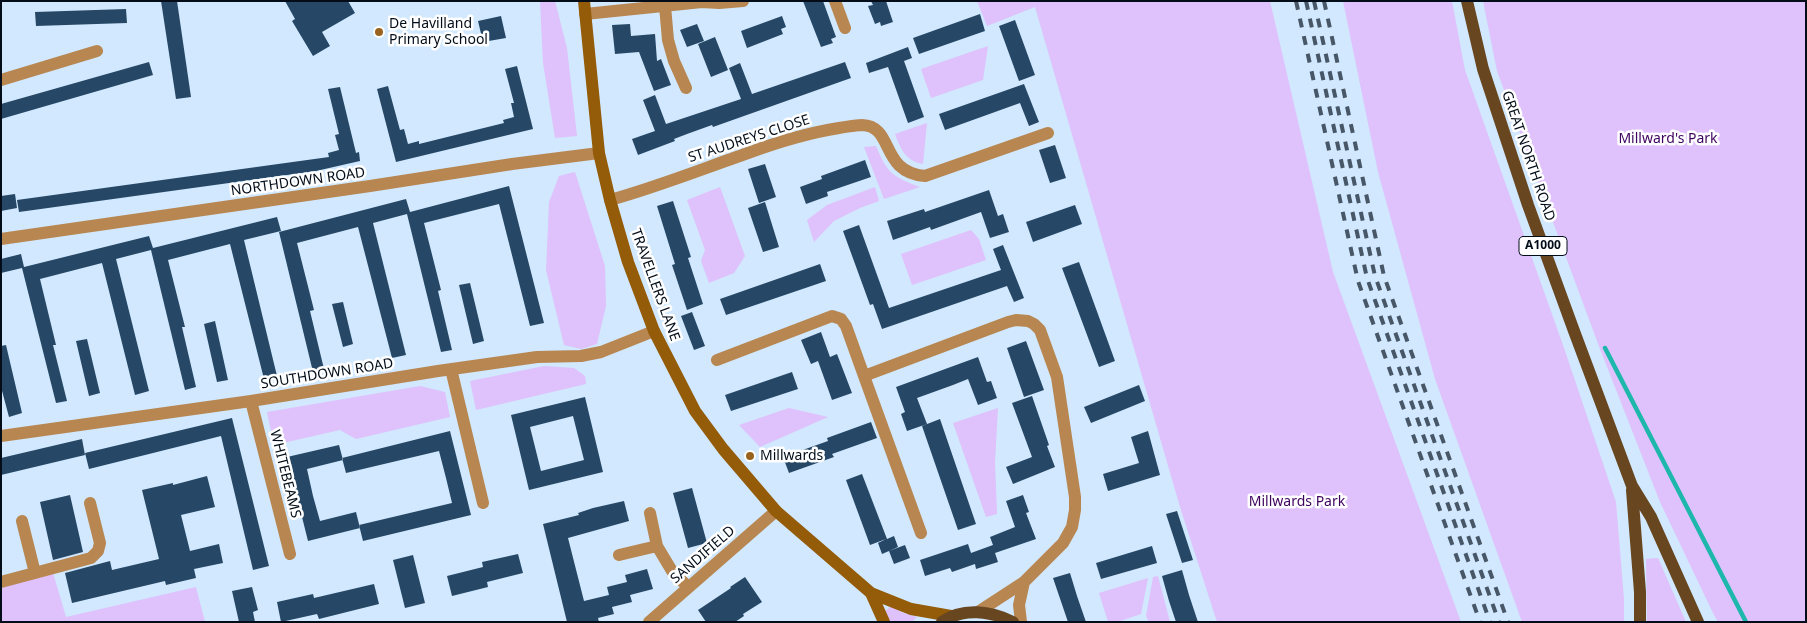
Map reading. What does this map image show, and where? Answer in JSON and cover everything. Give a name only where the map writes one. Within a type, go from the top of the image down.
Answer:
[{"type":"main road","name":"GREAT NORTH ROAD","points":[[1467,1],[1483,69],[1528,205],[1632,486],[1651,517],[1698,622]]},
{"type":"main road","name":"GREAT NORTH ROAD","points":[[1632,486],[1640,592],[1640,622]]},
{"type":"main road","points":[[946,619],[978,612],[999,615],[1013,622]]},
{"type":"street","points":[[584,7],[665,6],[702,2],[743,1]]},
{"type":"street","points":[[835,1],[846,28]]},
{"type":"street","points":[[665,6],[668,40],[674,61],[686,88]]},
{"type":"street","name":"TRAVELLERS LANE","points":[[584,7],[599,153],[610,200],[628,262],[654,331],[695,411],[723,449],[776,511],[871,593],[946,619]]},
{"type":"street","points":[[1,80],[97,52]]},
{"type":"street","name":"ST AUDREYS CLOSE","points":[[610,200],[783,140],[823,130],[862,125],[876,129],[886,142],[891,157],[901,168],[914,175],[925,176],[1048,133]]},
{"type":"street","name":"NORTHDOWN ROAD","points":[[1,239],[599,153]]},
{"type":"street","points":[[717,360],[832,316],[841,319],[846,326],[921,533]]},
{"type":"street","points":[[864,376],[1016,320],[1028,321],[1040,330],[1057,376],[1069,448],[1075,497],[1072,527],[1063,543],[1024,582],[978,612]]},
{"type":"street","name":"SOUTHDOWN ROAD","points":[[1,436],[251,401],[537,357],[581,356],[601,352],[654,331]]},
{"type":"street","points":[[451,369],[483,503]]},
{"type":"street","name":"WHITEBEAMS","points":[[251,401],[290,554]]},
{"type":"street","points":[[1,582],[91,558],[98,551],[100,543],[90,503]]},
{"type":"street","name":"SANDIFIELD","points":[[650,622],[776,511]]},
{"type":"street","points":[[650,513],[657,546],[672,571],[688,587]]},
{"type":"street","points":[[22,520],[35,573]]},
{"type":"street","points":[[618,555],[657,546]]},
{"type":"street","points":[[1021,622],[1019,605],[1024,582]]},
{"type":"street","name":"TRAVELLERS LANE","points":[[871,593],[884,622]]},
{"type":"green space","points":[[540,1],[555,1],[567,48],[577,136],[555,138],[543,63]]},
{"type":"green space","name":"Millwards Park","points":[[977,1],[1270,1],[1333,272],[1461,622],[1217,622],[1180,507],[1035,7],[987,26]]},
{"type":"green space","points":[[1343,1],[1452,1],[1465,70],[1563,345],[1616,502],[1624,599],[1624,622],[1522,622],[1435,379],[1378,172]]},
{"type":"green space","name":"Millward's Park","points":[[1483,1],[1806,1],[1806,622],[1718,622],[1713,613],[1660,502],[1600,349],[1497,71]]},
{"type":"green space","points":[[988,46],[983,80],[931,98],[921,69]]},
{"type":"green space","points":[[927,123],[923,164],[917,163],[905,154],[895,134]]},
{"type":"green space","points":[[876,146],[892,173],[920,187],[884,199],[864,147]]},
{"type":"green space","points":[[575,172],[605,266],[606,306],[597,344],[581,349],[564,345],[546,270],[549,202],[559,176]]},
{"type":"green space","points":[[720,187],[745,256],[734,273],[709,283],[701,261],[705,250],[687,200]]},
{"type":"green space","points":[[875,187],[879,201],[834,221],[814,242],[807,220],[827,205]]},
{"type":"green space","points":[[971,230],[979,239],[986,260],[912,285],[901,254]]},
{"type":"green space","points":[[544,366],[574,368],[585,376],[586,384],[476,410],[470,381]]},
{"type":"green space","points":[[420,386],[445,392],[450,417],[356,439],[340,430],[274,445],[267,412]]},
{"type":"green space","points":[[789,408],[828,417],[760,447],[739,425]]},
{"type":"green space","points":[[998,408],[995,462],[997,514],[986,517],[953,423]]},
{"type":"green space","points":[[1658,558],[1686,622],[1647,622],[1646,559]]},
{"type":"green space","points":[[53,573],[66,617],[196,587],[205,622],[1,622],[1,589],[6,585]]},
{"type":"green space","points":[[1158,576],[1170,622],[1149,622],[1146,616],[1153,577]]},
{"type":"green space","points":[[1148,578],[1141,614],[1117,622],[1108,622],[1099,593]]},
{"type":"green space","points":[[891,606],[903,613],[917,617],[912,622],[891,622],[884,612]]},
{"type":"building","points":[[161,1],[177,1],[191,97],[176,99]]},
{"type":"building","points":[[285,1],[348,1],[355,13],[322,32],[330,46],[313,56],[292,21],[295,19]]},
{"type":"building","points":[[803,1],[823,1],[836,37],[831,39],[833,43],[821,47]]},
{"type":"building","points":[[871,1],[886,1],[893,22],[881,26],[880,22],[875,24],[868,6],[873,5]]},
{"type":"building","points":[[126,9],[127,23],[36,26],[35,12]]},
{"type":"building","points":[[980,14],[985,31],[919,54],[913,38]]},
{"type":"building","points":[[501,16],[506,38],[483,42],[478,21]]},
{"type":"building","points":[[782,16],[786,27],[781,29],[783,34],[747,48],[741,31]]},
{"type":"building","points":[[1015,20],[1035,75],[1019,81],[999,26]]},
{"type":"building","points":[[630,24],[631,36],[655,34],[657,61],[661,59],[671,85],[654,91],[639,52],[615,54],[612,25]]},
{"type":"building","points":[[697,24],[704,41],[687,47],[680,30]]},
{"type":"building","points":[[715,37],[728,70],[711,77],[698,44]]},
{"type":"building","points":[[908,47],[912,58],[904,61],[924,117],[908,123],[888,67],[869,73],[866,63]]},
{"type":"building","points":[[149,62],[153,75],[1,119],[1,104]]},
{"type":"building","points":[[845,62],[851,78],[713,127],[712,125],[687,134],[674,139],[675,141],[638,155],[632,139],[655,131],[643,100],[655,95],[666,124],[741,99],[729,68],[740,63],[752,94]]},
{"type":"building","points":[[517,66],[533,129],[396,162],[377,89],[388,86],[400,130],[404,129],[408,144],[419,141],[419,144],[504,123],[503,120],[514,117],[511,103],[514,103],[505,69]]},
{"type":"building","points":[[1024,84],[1039,122],[1029,126],[1020,103],[945,130],[939,114]]},
{"type":"building","points":[[340,87],[356,153],[359,152],[360,161],[316,171],[19,212],[17,200],[329,157],[328,153],[339,150],[335,135],[339,134],[328,89]]},
{"type":"building","points":[[1055,145],[1066,178],[1050,183],[1039,150]]},
{"type":"building","points":[[865,160],[871,177],[827,192],[828,196],[806,204],[800,187],[822,179],[821,176]]},
{"type":"building","points":[[765,164],[776,197],[759,203],[748,169]]},
{"type":"building","points":[[509,186],[544,323],[530,326],[499,204],[424,223],[441,290],[438,291],[452,350],[441,352],[407,214],[373,223],[406,355],[392,358],[358,227],[297,243],[314,310],[310,311],[324,369],[313,372],[279,232],[406,199],[410,212]]},
{"type":"building","points":[[989,190],[998,216],[1003,214],[1009,232],[990,238],[981,212],[931,230],[930,227],[893,240],[887,221],[924,209],[925,212]]},
{"type":"building","points":[[15,194],[17,208],[1,211],[1,196]]},
{"type":"building","points":[[673,201],[691,257],[688,258],[703,304],[687,310],[672,265],[675,264],[657,206]]},
{"type":"building","points":[[765,202],[779,247],[763,252],[748,208]]},
{"type":"building","points":[[1075,205],[1082,224],[1033,242],[1026,222]]},
{"type":"building","points":[[277,217],[281,231],[244,240],[277,376],[264,379],[230,244],[168,260],[185,327],[182,327],[196,387],[185,390],[151,250],[116,259],[149,391],[135,395],[102,263],[40,279],[56,345],[53,345],[67,401],[56,403],[22,268],[1,273],[1,259],[21,254],[24,267],[149,236],[153,248]]},
{"type":"building","points":[[859,225],[889,308],[1001,270],[993,249],[1003,245],[1024,298],[1014,302],[1007,286],[882,329],[873,304],[870,305],[843,231]]},
{"type":"building","points":[[1079,262],[1115,361],[1099,367],[1062,268]]},
{"type":"building","points":[[820,264],[826,281],[726,315],[720,299]]},
{"type":"building","points":[[470,283],[484,341],[473,344],[459,285]]},
{"type":"building","points":[[343,302],[353,344],[343,347],[332,304]]},
{"type":"building","points":[[692,312],[705,346],[694,350],[681,316]]},
{"type":"building","points":[[215,321],[228,380],[217,382],[204,324]]},
{"type":"building","points":[[821,332],[830,357],[837,354],[852,393],[832,400],[818,361],[811,364],[801,340]]},
{"type":"building","points":[[87,339],[100,393],[89,396],[76,341]]},
{"type":"building","points":[[1026,341],[1044,390],[1024,397],[1007,348]]},
{"type":"building","points":[[6,345],[22,413],[9,417],[1,387],[1,346]]},
{"type":"building","points":[[978,357],[987,382],[991,381],[997,398],[978,405],[968,379],[917,398],[927,424],[907,431],[901,414],[905,412],[896,387]]},
{"type":"building","points":[[792,372],[798,389],[731,411],[725,395]]},
{"type":"building","points":[[1139,385],[1145,401],[1091,423],[1084,407]]},
{"type":"building","points":[[1032,396],[1055,467],[1013,484],[1006,467],[1032,457],[1012,403]]},
{"type":"building","points":[[585,397],[603,472],[529,490],[511,415]],"holes":[[[573,416],[584,460],[541,471],[530,427]]]},
{"type":"building","points":[[232,418],[269,566],[253,570],[221,436],[89,469],[85,453]]},
{"type":"building","points":[[940,419],[976,524],[958,530],[922,426]]},
{"type":"building","points":[[871,422],[877,438],[832,454],[834,457],[789,473],[783,457],[828,441],[827,438]]},
{"type":"building","points":[[450,431],[471,515],[363,541],[359,525],[452,503],[446,478],[439,451],[346,473],[342,458]]},
{"type":"building","points":[[1148,431],[1160,475],[1108,491],[1103,474],[1139,463],[1131,437]]},
{"type":"building","points":[[82,439],[85,455],[1,475],[1,458]]},
{"type":"building","points":[[339,445],[343,460],[307,469],[313,496],[320,521],[356,512],[360,528],[308,541],[287,457]]},
{"type":"building","points":[[862,474],[887,539],[894,536],[898,547],[882,554],[878,543],[886,539],[870,545],[846,480]]},
{"type":"building","points":[[207,476],[215,507],[181,515],[190,551],[219,544],[223,563],[194,569],[196,578],[166,585],[165,581],[72,603],[65,573],[110,561],[112,570],[159,559],[142,490],[173,483],[173,485]]},
{"type":"building","points":[[692,488],[707,543],[688,548],[673,493]]},
{"type":"building","points":[[70,495],[83,552],[53,560],[40,502]]},
{"type":"building","points":[[1023,495],[1029,512],[1026,513],[1036,539],[995,553],[998,562],[976,569],[975,564],[952,572],[950,568],[925,576],[920,560],[968,544],[971,553],[993,545],[990,537],[1015,527],[1006,501]]},
{"type":"building","points":[[624,501],[629,521],[568,538],[584,601],[609,595],[607,587],[627,582],[625,575],[647,569],[653,589],[630,595],[632,602],[612,607],[614,614],[598,618],[599,622],[567,622],[543,524],[579,515],[578,513],[593,508]]},
{"type":"building","points":[[1177,511],[1193,560],[1182,563],[1166,514]]},
{"type":"building","points":[[905,545],[910,558],[894,564],[889,551]]},
{"type":"building","points":[[1152,546],[1157,563],[1101,579],[1096,563]]},
{"type":"building","points":[[518,554],[523,573],[487,582],[488,587],[452,596],[447,576],[483,567],[482,562]]},
{"type":"building","points":[[413,555],[425,603],[405,608],[393,560]]},
{"type":"building","points":[[1182,570],[1198,622],[1176,622],[1169,601],[1162,576]]},
{"type":"building","points":[[1070,573],[1086,622],[1068,622],[1053,578]]},
{"type":"building","points":[[745,577],[762,602],[743,614],[744,616],[735,622],[706,622],[698,610]]},
{"type":"building","points":[[374,584],[379,604],[319,619],[317,614],[281,622],[277,602],[313,594],[314,598]]},
{"type":"building","points":[[252,587],[258,610],[253,612],[255,622],[239,622],[232,591]]},
{"type":"waterway","points":[[1605,348],[1746,622]]},
{"type":"railway","points":[[1296,1],[1358,281],[1480,622]]},
{"type":"railway","points":[[1306,1],[1367,278],[1490,622]]},
{"type":"railway","points":[[1314,1],[1375,276],[1499,622]]},
{"type":"railway","points":[[1324,1],[1384,276],[1508,622]]},
{"type":"place","name":"De Havilland Primary School","points":[[379,32]]},
{"type":"place","name":"Millwards","points":[[750,456]]}]
